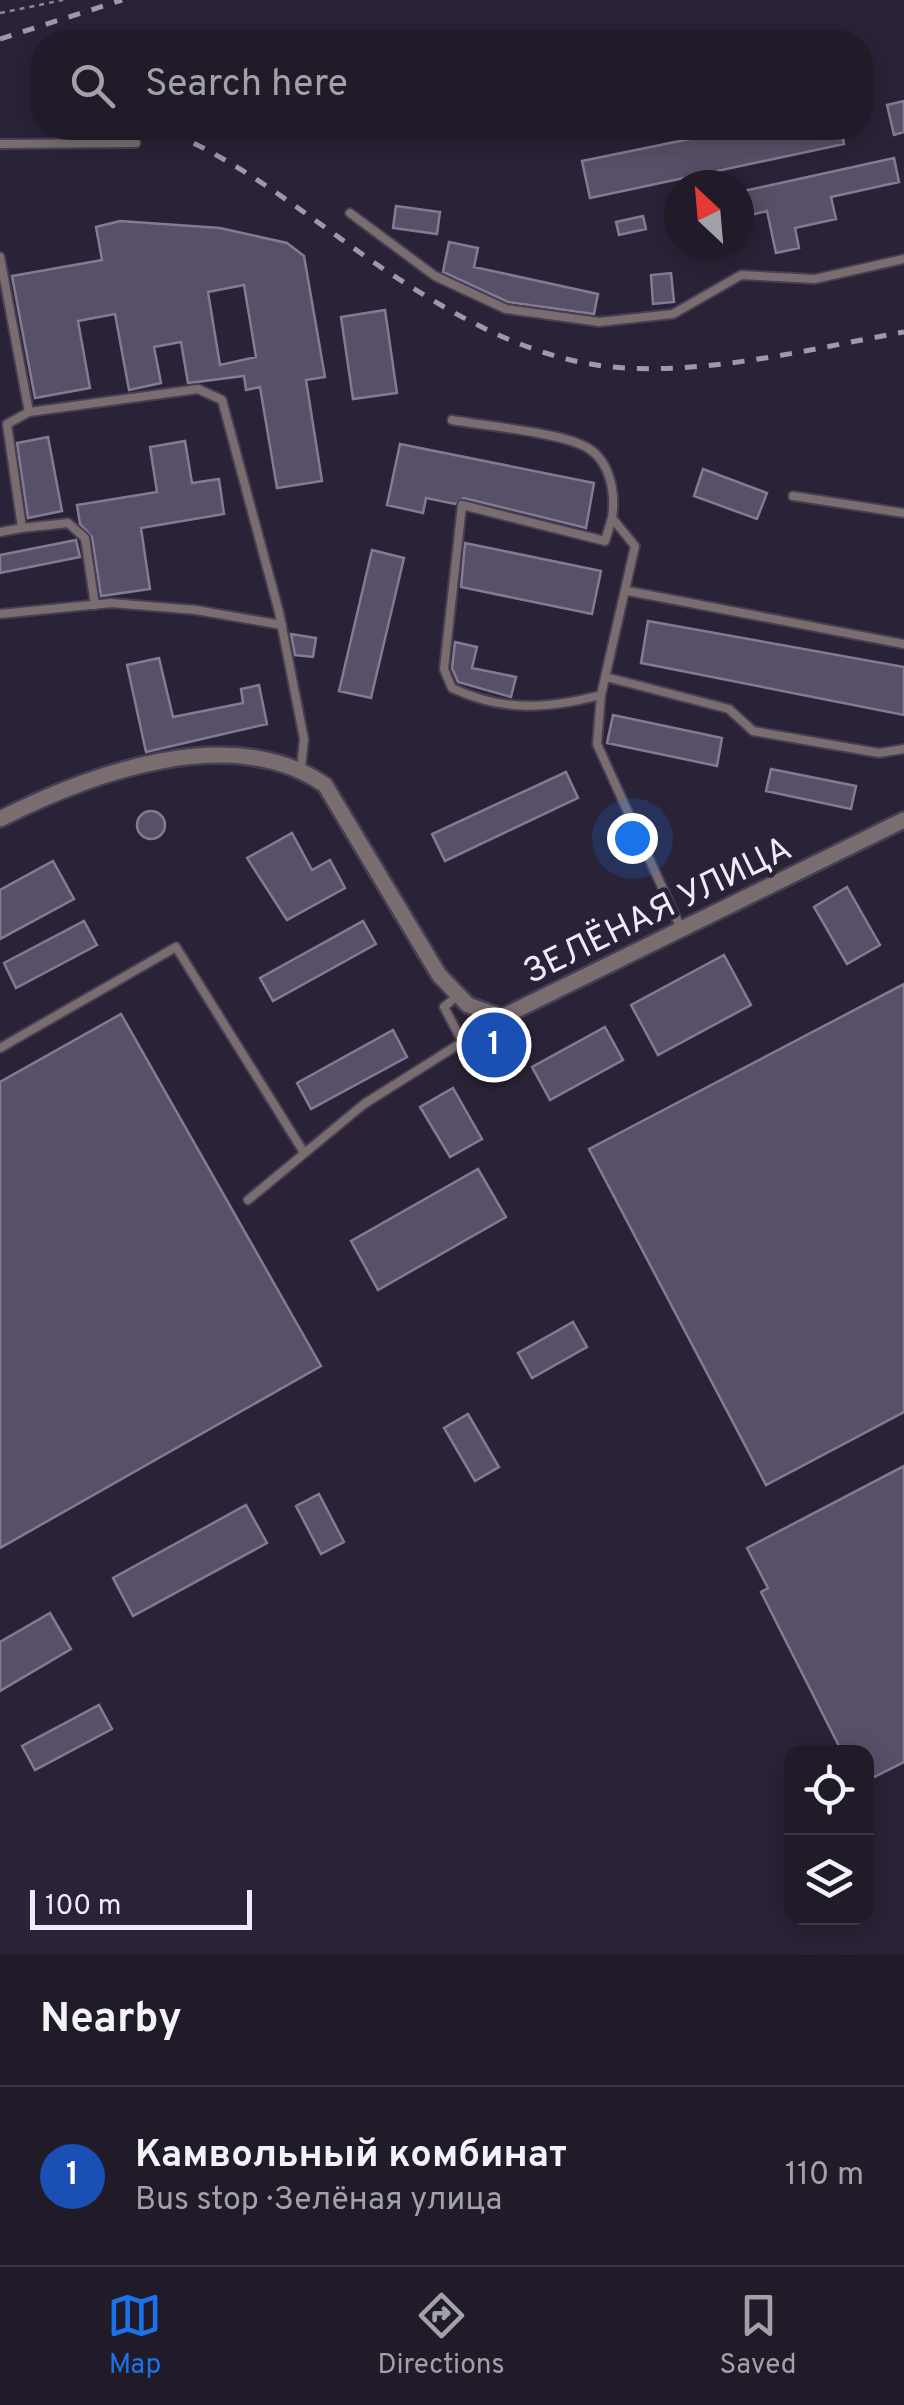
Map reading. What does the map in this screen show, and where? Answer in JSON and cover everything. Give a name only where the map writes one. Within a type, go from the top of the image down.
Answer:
[{"type":"street","points":[[0,819],[49,794],[178,760],[220,756],[301,768],[325,785],[439,975],[457,996],[484,1014],[502,1017]]},
{"type":"street","name":"ЗЕЛЁНАЯ УЛИЦА","points":[[502,1017],[904,820]]},
{"type":"lane","points":[[0,144],[136,143]]},
{"type":"lane","points":[[350,212],[436,276],[506,308],[599,322],[673,314],[741,275],[816,279],[904,259]]},
{"type":"lane","points":[[0,257],[29,412]]},
{"type":"lane","points":[[22,528],[7,424],[29,412],[198,389],[222,400],[282,625],[304,739],[301,768]]},
{"type":"lane","points":[[452,420],[584,445],[610,474],[615,500],[606,541],[462,505],[444,669],[452,688],[482,702],[556,706],[602,695]]},
{"type":"lane","points":[[793,496],[904,513]]},
{"type":"lane","points":[[612,518],[635,546],[628,592],[602,695],[597,744],[682,930]]},
{"type":"lane","points":[[0,532],[68,522],[85,538],[95,605]]},
{"type":"lane","points":[[628,592],[904,644]]},
{"type":"lane","points":[[0,614],[95,605],[196,610],[282,625]]},
{"type":"lane","points":[[606,677],[729,709],[754,731],[879,754],[904,749]]},
{"type":"lane","points":[[0,1048],[176,947],[303,1151]]},
{"type":"lane","points":[[457,996],[444,1007],[444,1014],[463,1044]]},
{"type":"lane","name":"ЗЕЛЁНАЯ УЛИЦА","points":[[248,1200],[364,1104],[502,1017]]},
{"type":"path","points":[[0,14],[63,0]]},
{"type":"building","points":[[904,101],[904,132],[894,135],[887,105]]},
{"type":"building","points":[[685,140],[843,140],[844,144],[722,170],[664,170],[664,182],[590,198],[582,161]]},
{"type":"building","points":[[894,158],[899,182],[831,197],[836,219],[795,228],[799,248],[776,253],[767,211],[754,214],[754,189]]},
{"type":"building","points":[[396,206],[440,212],[437,234],[393,228]]},
{"type":"building","points":[[643,216],[646,229],[619,235],[616,222]]},
{"type":"building","points":[[120,221],[220,228],[287,243],[304,256],[325,377],[306,380],[322,481],[277,488],[260,387],[246,390],[244,376],[188,383],[181,342],[154,347],[161,383],[129,390],[115,314],[78,321],[90,388],[35,398],[12,276],[102,260],[96,227]],"holes":[[[244,285],[256,357],[220,365],[208,292]]]},
{"type":"building","points":[[449,242],[478,248],[474,267],[598,294],[594,314],[508,302],[443,272]]},
{"type":"building","points":[[671,273],[674,302],[653,304],[651,275]]},
{"type":"building","points":[[385,310],[397,393],[353,399],[341,317]]},
{"type":"building","points":[[48,437],[62,511],[28,518],[17,443]]},
{"type":"building","points":[[185,441],[192,483],[219,479],[224,514],[141,528],[150,589],[101,596],[92,537],[80,524],[77,505],[157,492],[150,447]]},
{"type":"building","points":[[400,444],[594,483],[586,528],[464,498],[455,504],[426,498],[423,513],[387,505]]},
{"type":"building","points":[[703,469],[767,493],[757,519],[694,496]]},
{"type":"building","points":[[76,540],[80,557],[0,573],[0,555]]},
{"type":"building","points":[[465,543],[601,571],[592,614],[461,587]]},
{"type":"building","points":[[372,550],[404,558],[371,698],[339,691]]},
{"type":"building","points":[[648,621],[904,667],[904,715],[641,663]]},
{"type":"building","points":[[291,634],[316,638],[313,657],[295,655]]},
{"type":"building","points":[[455,642],[477,647],[472,668],[516,677],[511,697],[458,682],[452,668]]},
{"type":"building","points":[[159,658],[173,717],[243,703],[241,689],[259,685],[267,724],[146,752],[127,665]]},
{"type":"building","points":[[613,715],[722,738],[717,766],[607,743]]},
{"type":"building","points":[[771,769],[856,786],[851,809],[766,791]]},
{"type":"building","points":[[566,772],[578,798],[445,861],[432,834]]},
{"type":"building","points":[[151,811],[161,815],[165,825],[161,835],[151,839],[141,835],[137,825],[141,815]]},
{"type":"building","points":[[292,833],[312,870],[330,860],[345,888],[287,920],[247,858]]},
{"type":"building","points":[[53,861],[74,899],[0,939],[0,890]]},
{"type":"building","points":[[847,887],[880,945],[847,964],[814,907]]},
{"type":"building","points":[[84,921],[97,945],[16,988],[4,963]]},
{"type":"building","points":[[363,921],[376,944],[273,1001],[260,978]]},
{"type":"building","points":[[724,955],[751,1005],[658,1055],[631,1005]]},
{"type":"building","points":[[904,984],[904,1412],[766,1485],[589,1149]]},
{"type":"building","points":[[121,1014],[321,1366],[0,1548],[0,1082]]},
{"type":"building","points":[[605,1027],[623,1060],[550,1100],[532,1067]]},
{"type":"building","points":[[393,1030],[407,1057],[311,1109],[297,1083]]},
{"type":"building","points":[[453,1088],[482,1139],[450,1157],[420,1107]]},
{"type":"building","points":[[478,1169],[506,1217],[378,1290],[351,1241]]},
{"type":"building","points":[[573,1322],[587,1347],[532,1378],[518,1353]]},
{"type":"building","points":[[468,1414],[499,1467],[475,1481],[444,1428]]},
{"type":"building","points":[[904,1466],[904,1762],[874,1777],[874,1745],[838,1745],[761,1592],[768,1588],[747,1548]]},
{"type":"building","points":[[319,1494],[344,1542],[321,1554],[296,1506]]},
{"type":"building","points":[[246,1505],[267,1543],[133,1616],[113,1578]]},
{"type":"building","points":[[50,1613],[71,1649],[0,1691],[0,1642]]},
{"type":"building","points":[[99,1705],[112,1729],[35,1770],[22,1746]]},
{"type":"railway","points":[[0,39],[122,0]]},
{"type":"railway","points":[[186,140],[254,178],[438,304],[498,334],[560,357],[625,368],[695,367],[904,332]]},
{"type":"place","name":"Камвольный комбинат","points":[[494,1045]]}]
